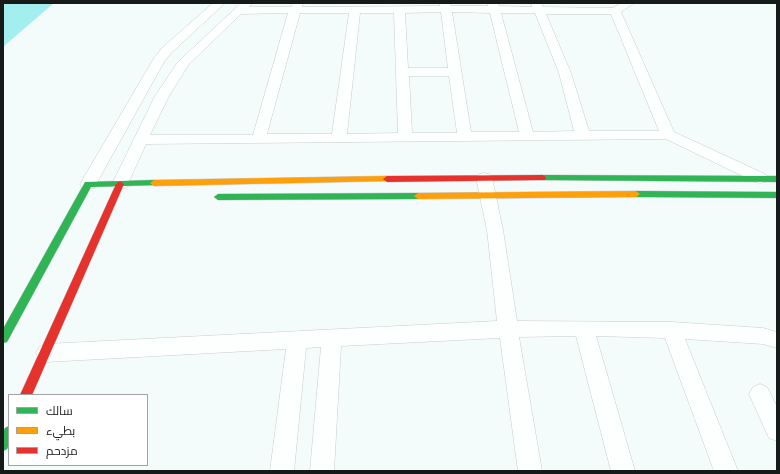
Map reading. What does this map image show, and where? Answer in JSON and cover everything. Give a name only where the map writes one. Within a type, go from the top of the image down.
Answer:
[{"type":"street","points":[[3,339],[80,197],[139,97],[158,61],[167,50],[220,3]]},
{"type":"street","points":[[26,394],[118,198],[120,184],[162,96],[189,56],[243,7],[296,6],[355,9],[399,9],[446,6],[592,7],[615,11],[629,3]]},
{"type":"street","points":[[259,139],[296,6]]},
{"type":"street","points":[[446,6],[465,137]]},
{"type":"street","points":[[494,7],[527,137]]},
{"type":"street","points":[[537,7],[565,73],[583,137]]},
{"type":"street","points":[[339,138],[355,9]]},
{"type":"street","points":[[399,9],[405,138]]},
{"type":"street","points":[[615,11],[668,135]]},
{"type":"street","points":[[403,72],[455,72]]},
{"type":"street","points":[[139,97],[162,96]]},
{"type":"street","points":[[141,140],[668,135],[760,178]]},
{"type":"street","points":[[88,184],[484,178],[777,178]]},
{"type":"street","points":[[484,178],[495,230],[508,329],[530,471]]},
{"type":"street","points":[[207,198],[488,195],[777,195]]},
{"type":"street","points":[[80,197],[118,198]]},
{"type":"street","points":[[46,353],[508,329],[584,328],[672,330],[772,336]]},
{"type":"street","points":[[584,328],[623,471]]},
{"type":"street","points":[[672,330],[726,471]]},
{"type":"street","points":[[322,471],[332,339]]},
{"type":"street","points":[[282,471],[297,341]]},
{"type":"street","points":[[760,394],[777,432]]},
{"type":"street","points":[[3,445],[8,434]]},
{"type":"water","points":[[3,3],[54,3],[3,47]]},
{"type":"traffic: fast","points":[[542,178],[777,179]]},
{"type":"traffic: fast","points":[[3,339],[88,184],[154,183]]},
{"type":"traffic: fast","points":[[636,194],[777,195]]},
{"type":"traffic: fast","points":[[218,197],[418,196]]},
{"type":"traffic: fast","points":[[3,445],[8,434]]},
{"type":"traffic: slow","points":[[154,183],[387,179]]},
{"type":"traffic: slow","points":[[418,196],[636,194]]},
{"type":"traffic: jam","points":[[387,179],[542,178]]},
{"type":"traffic: jam","points":[[26,394],[120,184]]}]
